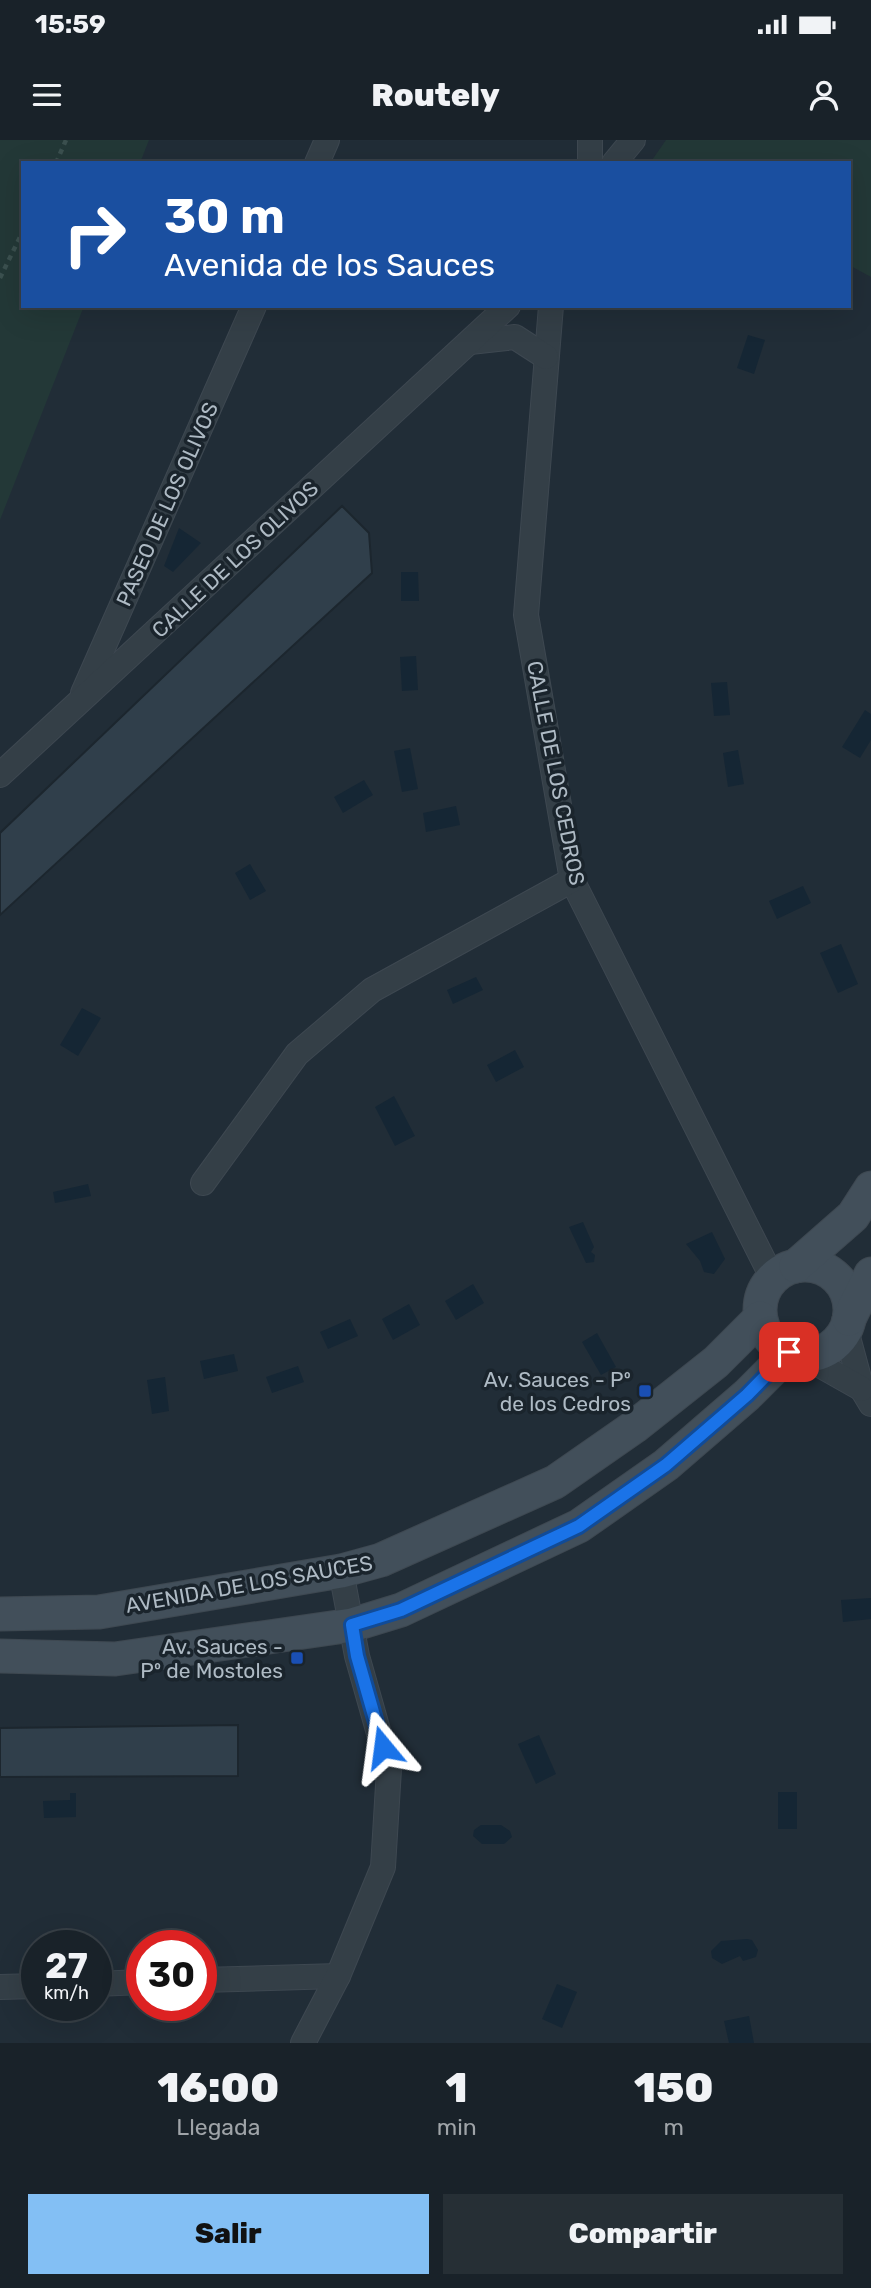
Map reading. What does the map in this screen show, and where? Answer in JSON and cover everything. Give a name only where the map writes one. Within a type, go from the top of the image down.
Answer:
[{"type":"street","points":[[318,161],[327,140]]},
{"type":"street","points":[[590,140],[590,161]]},
{"type":"street","points":[[616,161],[633,140]]},
{"type":"street","name":"PASEO DE LOS OLIVOS","points":[[80,702],[253,308]]},
{"type":"street","name":"CALLE DE LOS OLIVOS","points":[[0,775],[506,308]]},
{"type":"street","name":"CALLE DE LOS CEDROS","points":[[551,308],[526,615],[572,880],[748,1223],[785,1272]]},
{"type":"street","points":[[470,342],[515,337],[546,356]]},
{"type":"street","points":[[203,1183],[297,1054],[372,990],[572,880]]},
{"type":"street","points":[[866,1396],[765,1332],[760,1318],[765,1290],[853,1216],[871,1188]]},
{"type":"street","points":[[785,1272],[818,1267],[837,1278],[848,1297],[848,1324],[866,1396]]},
{"type":"street","points":[[0,1656],[115,1659],[352,1625],[401,1610],[579,1526],[666,1465],[795,1353],[818,1353],[834,1344],[848,1324],[871,1274]]},
{"type":"street","name":"AVENIDA DE LOS SAUCES","points":[[0,1614],[99,1612],[341,1571],[381,1560],[555,1482],[634,1427],[706,1370],[760,1318]]},
{"type":"street","points":[[303,2043],[338,1976],[383,1867],[389,1769],[357,1656],[341,1571]]},
{"type":"street","points":[[217,1980],[338,1976]]},
{"type":"street","points":[[0,1987],[21,1986]]},
{"type":"path","points":[[57,161],[66,140]]},
{"type":"path","points":[[0,278],[21,235]]},
{"type":"green space","points":[[0,140],[149,140],[141,161],[21,161],[21,308],[83,308],[0,520]]},
{"type":"green space","points":[[666,140],[871,140],[871,277],[851,266],[851,161],[651,161]]},
{"type":"water","points":[[748,335],[765,340],[754,374],[737,368]]},
{"type":"water","points":[[179,528],[201,543],[173,572],[164,566]]},
{"type":"water","points":[[401,572],[418,572],[419,601],[401,601]]},
{"type":"water","points":[[416,656],[418,690],[402,691],[400,657]]},
{"type":"water","points":[[727,682],[730,715],[714,716],[711,683]]},
{"type":"water","points":[[865,710],[871,714],[871,740],[860,758],[842,747]]},
{"type":"water","points":[[410,748],[418,789],[402,792],[394,751]]},
{"type":"water","points":[[738,750],[744,784],[728,787],[723,753]]},
{"type":"water","points":[[364,780],[373,795],[343,813],[334,797]]},
{"type":"water","points":[[456,806],[460,825],[426,832],[423,813]]},
{"type":"water","points":[[250,864],[266,891],[250,900],[235,873]]},
{"type":"water","points":[[803,886],[811,903],[777,919],[769,901]]},
{"type":"water","points":[[841,944],[858,984],[838,993],[820,953]]},
{"type":"water","points":[[476,977],[483,990],[453,1004],[447,990]]},
{"type":"water","points":[[82,1008],[101,1018],[78,1056],[60,1045]]},
{"type":"water","points":[[515,1050],[524,1067],[496,1082],[487,1065]]},
{"type":"water","points":[[394,1096],[415,1136],[395,1146],[375,1107]]},
{"type":"water","points":[[88,1184],[91,1196],[55,1203],[53,1192]]},
{"type":"water","points":[[583,1222],[594,1247],[591,1252],[595,1255],[594,1262],[586,1263],[569,1227]]},
{"type":"water","points":[[712,1232],[725,1259],[714,1274],[704,1272],[700,1261],[686,1244]]},
{"type":"water","points":[[473,1284],[484,1303],[456,1320],[445,1301]]},
{"type":"water","points":[[409,1304],[420,1325],[393,1340],[382,1319]]},
{"type":"water","points":[[350,1319],[358,1336],[328,1349],[320,1332]]},
{"type":"water","points":[[597,1333],[616,1367],[601,1375],[582,1342]]},
{"type":"water","points":[[234,1354],[238,1371],[204,1379],[200,1361]]},
{"type":"water","points":[[298,1366],[304,1382],[272,1393],[266,1377]]},
{"type":"water","points":[[165,1377],[169,1411],[152,1414],[147,1380]]},
{"type":"water","points":[[871,1598],[871,1619],[843,1622],[841,1600]]},
{"type":"water","points":[[539,1735],[556,1774],[536,1784],[518,1744]]},
{"type":"water","points":[[778,1792],[797,1792],[797,1829],[778,1829]]},
{"type":"water","points":[[70,1793],[76,1793],[76,1817],[44,1818],[43,1801],[70,1800]]},
{"type":"water","points":[[481,1825],[501,1825],[510,1831],[512,1837],[504,1844],[482,1844],[473,1836],[474,1830]]},
{"type":"water","points":[[752,1940],[758,1950],[756,1957],[743,1961],[740,1956],[722,1964],[712,1958],[711,1951],[721,1941]]},
{"type":"water","points":[[557,1984],[577,1992],[562,2028],[542,2019]]},
{"type":"water","points":[[749,2016],[754,2043],[729,2043],[724,2021]]},
{"type":"building","points":[[342,506],[369,533],[372,573],[0,915],[0,833]]},
{"type":"building","points":[[238,1725],[238,1776],[0,1777],[0,1728]]},
{"type":"place","name":"Av. Sauces - Pº de los Cedros","points":[[645,1391]]},
{"type":"place","name":"Av. Sauces - Pº de Mostoles","points":[[297,1658]]},
{"type":"route","points":[[383,1747],[357,1656],[352,1625],[401,1610],[579,1526],[666,1465],[747,1395],[789,1352]]}]
